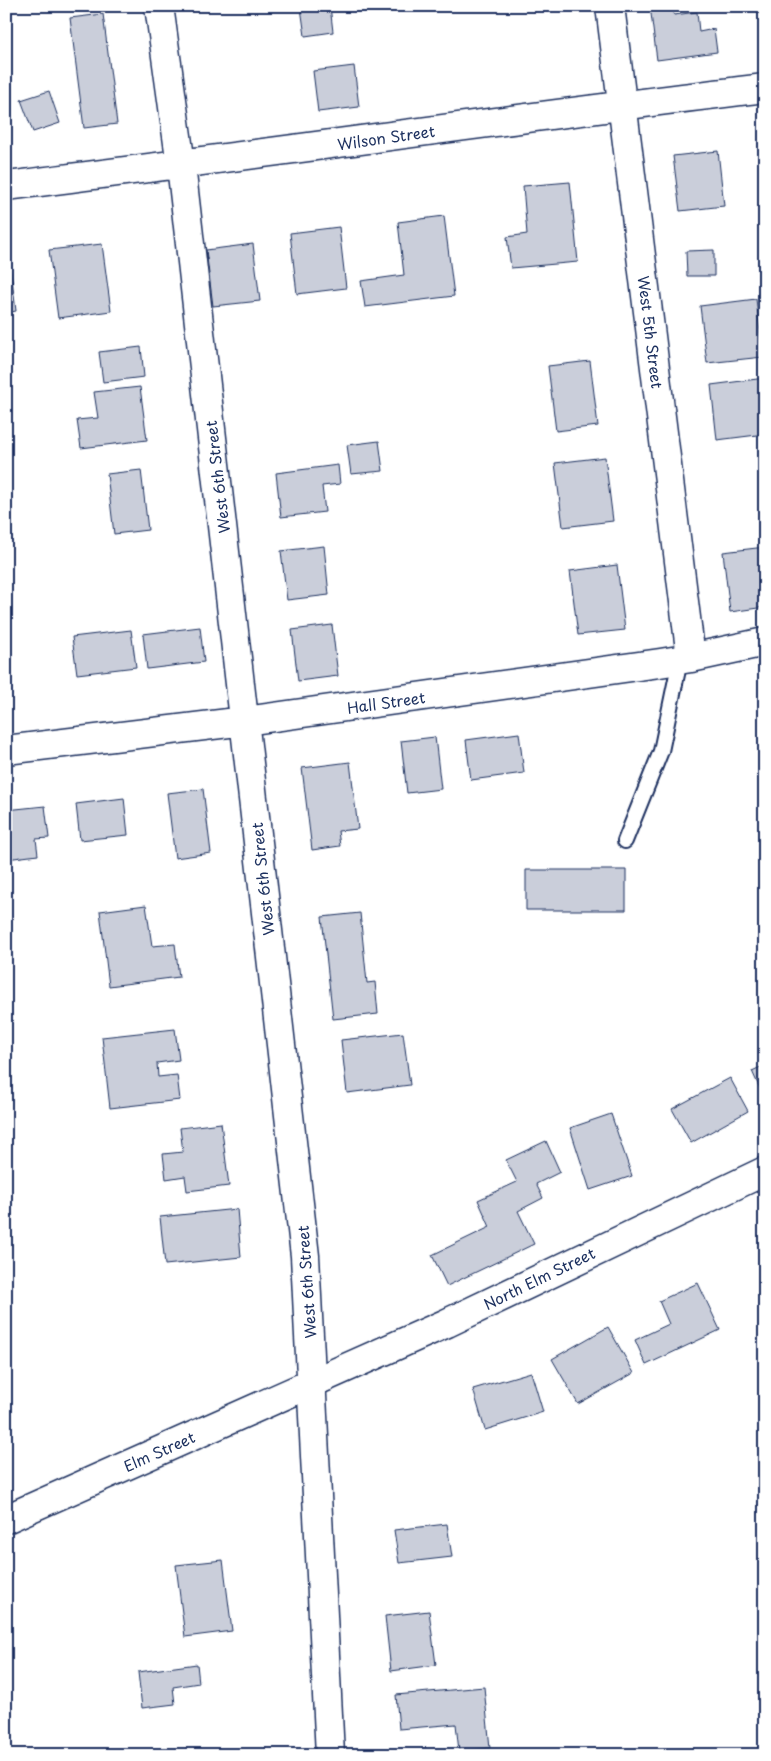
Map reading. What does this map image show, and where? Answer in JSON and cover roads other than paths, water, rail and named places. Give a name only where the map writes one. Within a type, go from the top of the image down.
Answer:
[{"type":"street","name":"West 6th Street","points":[[159,6],[181,165],[305,1256],[313,1383],[330,1755]]},
{"type":"street","name":"West 5th Street","points":[[610,6],[686,659]]},
{"type":"street","name":"Wilson Street","points":[[6,186],[181,165],[622,105],[765,88]]},
{"type":"street","name":"Hall Street","points":[[6,750],[245,722],[686,659],[765,642]]},
{"type":"street","name":"North Elm Street","points":[[313,1383],[447,1323],[765,1171]]},
{"type":"street","name":"Elm Street","points":[[6,1519],[313,1383]]},
{"type":"lane","points":[[625,841],[661,751],[686,659]]}]
